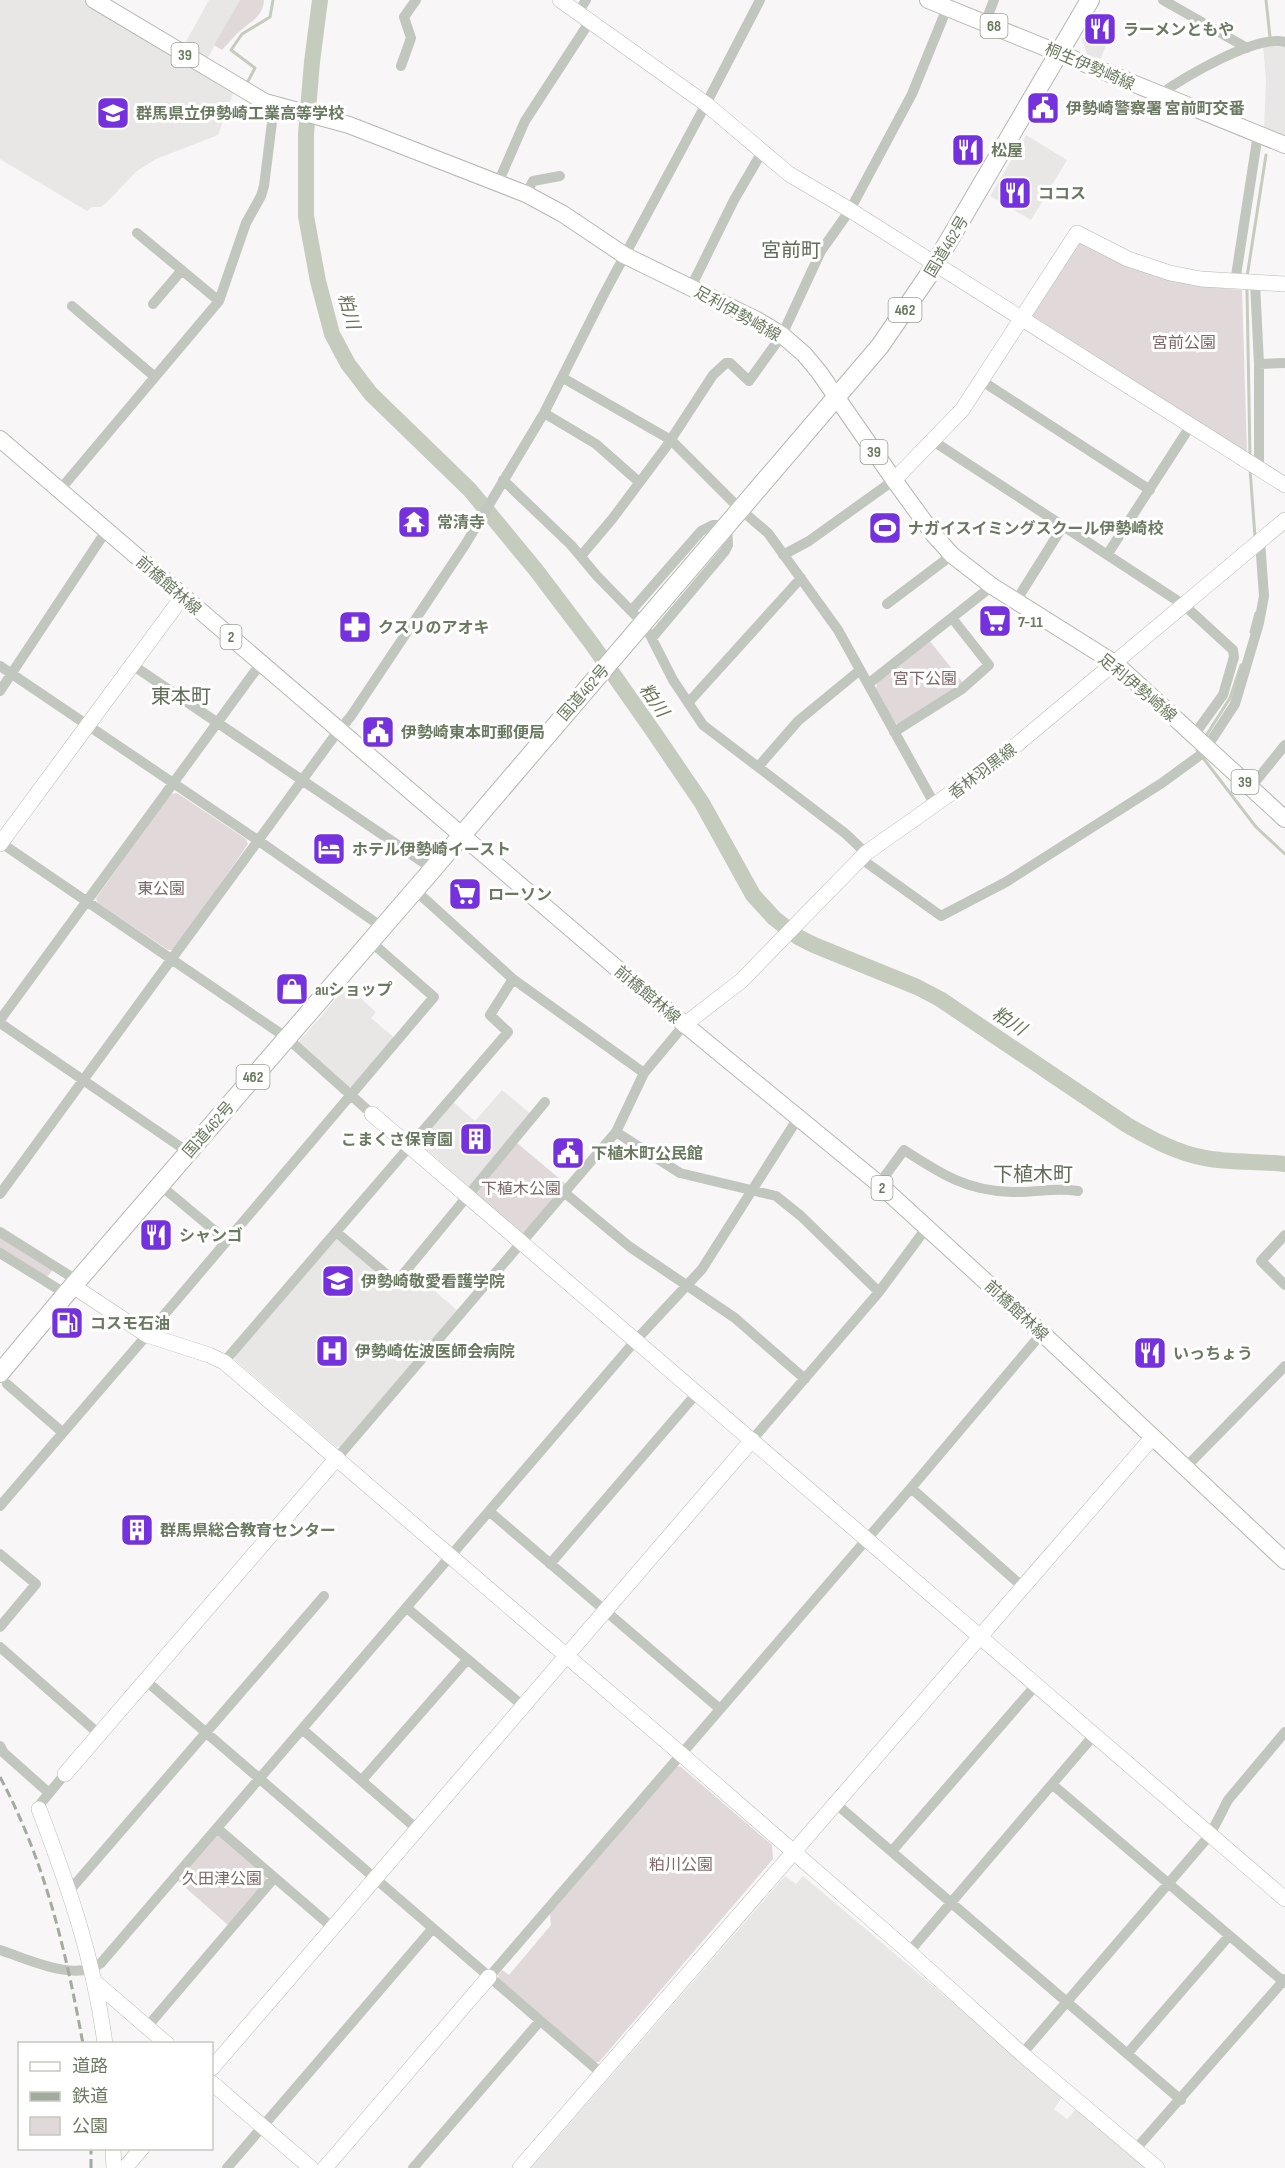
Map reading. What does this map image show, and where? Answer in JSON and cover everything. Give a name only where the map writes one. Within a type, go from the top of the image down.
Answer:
[{"type":"highway","name":"国道462号","points":[[3,1376],[72,1287],[741,510],[894,327],[936,264],[1090,0]]},
{"type":"main road","name":"足利伊勢崎線","points":[[94,0],[248,93],[276,106],[346,124],[526,194],[563,214],[624,255],[692,287],[782,335],[812,363],[934,535],[952,555],[992,586],[1116,664],[1201,746],[1251,787],[1285,819]]},
{"type":"main road","name":"桐生伊勢崎線","points":[[928,0],[1285,145]]},
{"type":"main road","name":"前橋館林線","points":[[0,439],[684,1025],[879,1184],[1285,1561]]},
{"type":"street","points":[[401,66],[411,38],[404,17],[416,0]]},
{"type":"street","points":[[560,0],[584,11],[706,104],[789,174],[850,210],[1285,485]]},
{"type":"street","points":[[0,1194],[351,716],[465,545],[563,378],[624,255],[760,0]]},
{"type":"street","points":[[986,23],[994,0]]},
{"type":"street","points":[[1163,0],[1247,48]]},
{"type":"street","points":[[581,556],[671,440],[705,386],[722,365],[730,363],[748,381],[782,335],[821,251],[850,210],[912,94],[948,8]]},
{"type":"street","points":[[498,183],[525,121],[584,11]]},
{"type":"street","points":[[1159,95],[1191,74],[1247,48],[1284,40]]},
{"type":"street","points":[[59,491],[219,301],[246,223],[264,186],[276,106]]},
{"type":"street","points":[[1235,282],[1258,134]]},
{"type":"street","points":[[692,287],[734,200],[762,152]]},
{"type":"street","points":[[526,194],[533,181],[560,176]]},
{"type":"street","points":[[137,233],[219,301]]},
{"type":"street","points":[[783,555],[809,541],[894,480],[962,410],[1077,233],[1149,267],[1201,279],[1285,284]]},
{"type":"street","points":[[153,303],[182,270]]},
{"type":"street","points":[[1253,464],[1259,364],[1256,283]]},
{"type":"street","points":[[72,306],[155,377]]},
{"type":"street","points":[[1259,364],[1285,363]]},
{"type":"street","points":[[563,378],[671,440],[741,510],[768,533],[828,614],[935,805]]},
{"type":"street","points":[[982,381],[1149,490]]},
{"type":"street","points":[[544,413],[596,444],[639,482]]},
{"type":"street","points":[[1107,555],[1191,425]]},
{"type":"street","points":[[933,441],[1184,605],[1233,650],[1234,657],[1223,695],[1201,746]]},
{"type":"street","points":[[502,483],[581,556],[633,613],[707,527],[728,525],[729,542],[725,551],[651,635],[673,680],[703,725],[846,834],[863,855],[941,916],[1006,882],[1162,783],[1201,746],[1235,704],[1259,623],[1264,596],[1257,544]]},
{"type":"street","name":"香林羽黒線","points":[[684,1025],[739,982],[863,855],[1002,757],[1116,664],[1285,520]]},
{"type":"street","points":[[1016,601],[1063,526]]},
{"type":"street","points":[[0,691],[106,531]]},
{"type":"street","points":[[887,604],[952,555]]},
{"type":"street","points":[[688,703],[801,578]]},
{"type":"street","points":[[868,684],[992,586]]},
{"type":"street","points":[[183,596],[0,843],[287,1038],[372,1114],[1285,1899]]},
{"type":"street","points":[[894,732],[962,689],[989,666],[952,618]]},
{"type":"street","points":[[188,1152],[0,1021],[261,663]]},
{"type":"street","points":[[131,664],[433,869]]},
{"type":"street","points":[[0,666],[259,841],[376,934],[434,998],[0,1506]]},
{"type":"street","points":[[758,767],[798,720],[860,670]]},
{"type":"street","points":[[1251,787],[1285,745]]},
{"type":"street","points":[[415,890],[513,979],[644,1073]]},
{"type":"street","points":[[224,1362],[508,1032],[490,1015],[513,979]]},
{"type":"street","points":[[105,2042],[94,1977],[70,1890],[39,1809],[49,1793],[145,1680],[616,1132],[644,1073],[684,1025]]},
{"type":"street","points":[[336,1232],[392,1279],[399,1278],[545,1102]]},
{"type":"street","points":[[94,1977],[101,1963],[636,1340],[702,1269],[798,1118]]},
{"type":"street","points":[[616,1132],[680,1173],[776,1196],[801,1216],[879,1292]]},
{"type":"street","points":[[879,1184],[904,1150],[940,1173],[968,1186],[1014,1192],[1046,1189],[1078,1191]]},
{"type":"street","points":[[160,1185],[227,1241]]},
{"type":"street","points":[[565,1193],[630,1247],[735,1318],[805,1379]]},
{"type":"street","points":[[213,2067],[879,1292],[927,1227]]},
{"type":"street","points":[[0,1232],[72,1287],[147,1335],[224,1362],[681,1754],[909,1952],[1022,2054],[1157,2168]]},
{"type":"street","points":[[1285,1235],[1261,1261],[1285,1285]]},
{"type":"street","points":[[0,1253],[72,1287]]},
{"type":"street","points":[[326,2168],[1042,1333]]},
{"type":"street","points":[[1185,1468],[1285,1366]]},
{"type":"street","points":[[3,1376],[62,1432]]},
{"type":"street","points":[[550,1564],[698,1393]]},
{"type":"street","points":[[520,2168],[792,1851],[981,1637],[1152,1438]]},
{"type":"street","points":[[911,1488],[1023,1587]]},
{"type":"street","points":[[490,1512],[720,1709]]},
{"type":"street","points":[[0,1554],[36,1584],[0,1627]]},
{"type":"street","points":[[70,1890],[324,1596]]},
{"type":"street","points":[[407,1608],[523,1706]]},
{"type":"street","points":[[0,1647],[99,1734]]},
{"type":"street","points":[[362,1780],[467,1660]]},
{"type":"street","points":[[145,1680],[601,2073]]},
{"type":"street","points":[[892,1851],[1036,1685]]},
{"type":"street","points":[[302,1729],[417,1829]]},
{"type":"street","points":[[1022,2054],[1210,1835],[1228,1800],[1285,1732]]},
{"type":"street","points":[[909,1952],[1094,1735]]},
{"type":"street","points":[[1,1751],[49,1793]]},
{"type":"street","points":[[1053,1785],[1284,1981],[1136,2150]]},
{"type":"street","points":[[835,1803],[1181,2100]]},
{"type":"street","points":[[217,1828],[332,1928]]},
{"type":"street","points":[[147,2027],[274,1878]]},
{"type":"street","points":[[227,2168],[433,1928]]},
{"type":"street","points":[[1127,2054],[1229,1936]]},
{"type":"street","points":[[0,1950],[61,1970],[94,1977],[166,2042]]},
{"type":"street","points":[[413,2168],[540,2020]]},
{"type":"street","points":[[213,2084],[311,2168]]},
{"type":"street","points":[[113,2150],[114,2168]]},
{"type":"street","points":[[125,2168],[140,2150]]},
{"type":"shaded area","name":"群馬県立伊勢崎工業高等学校","points":[[0,0],[83,0],[234,91],[218,135],[156,159],[137,171],[101,207],[92,207],[87,211],[0,159]]},
{"type":"shaded area","points":[[209,0],[240,0],[206,61],[183,47]]},
{"type":"shaded area","points":[[1095,17],[1114,26],[1100,60],[1087,54],[1082,39]]},
{"type":"shaded area","points":[[1263,46],[1285,47],[1285,139],[1264,131],[1266,79]]},
{"type":"shaded area","points":[[1026,135],[1067,160],[1031,220],[990,196]]},
{"type":"shaded area","points":[[347,986],[376,1012],[371,1018],[396,1039],[354,1087],[349,1087],[298,1043]]},
{"type":"shaded area","points":[[502,1090],[531,1114],[469,1187],[418,1142],[453,1102],[475,1121]]},
{"type":"shaded area","points":[[335,1238],[392,1281],[410,1270],[458,1311],[341,1447],[336,1447],[235,1360],[234,1355]]},
{"type":"shaded area","points":[[785,1876],[796,1884],[803,1876],[1063,2096],[1054,2109],[1067,2119],[1077,2108],[1147,2168],[531,2168]]},
{"type":"green space","points":[[240,0],[264,0],[259,15],[237,33],[222,50],[214,45]]},
{"type":"green space","name":"宮前公園","points":[[1081,241],[1119,262],[1158,276],[1199,285],[1242,290],[1247,453],[1034,317],[1032,313],[1077,242]]},
{"type":"green space","name":"宮下公園","points":[[929,640],[964,684],[900,725],[895,723],[876,689],[877,682]]},
{"type":"green space","name":"東公園","points":[[177,793],[246,839],[248,844],[175,950],[168,950],[98,903],[96,898],[171,794]]},
{"type":"green space","name":"下植木公園","points":[[517,1143],[567,1185],[522,1233],[475,1194]]},
{"type":"green space","points":[[0,1235],[50,1267],[52,1271],[47,1277],[0,1250]]},
{"type":"green space","name":"粕川公園","points":[[677,1766],[772,1845],[773,1859],[599,2062],[595,2062],[499,1980],[498,1975],[502,1970],[509,1975],[551,1925],[550,1914]]},
{"type":"green space","name":"久田津公園","points":[[216,1836],[220,1836],[267,1876],[228,1925],[178,1881]]},
{"type":"waterway","points":[[246,85],[255,68],[231,50],[242,34],[270,17],[273,0]]},
{"type":"waterway","name":"粕川","points":[[320,0],[306,134],[306,216],[318,281],[332,334],[348,364],[371,394],[470,490],[536,570],[592,644],[702,803],[753,895],[774,918],[798,937],[940,999],[1127,1125],[1155,1140],[1184,1153],[1205,1158],[1285,1164]]},
{"type":"waterway","points":[[1266,0],[1270,37]]},
{"type":"waterway","points":[[1247,277],[1266,155]]},
{"type":"waterway","points":[[1247,290],[1250,457]]},
{"type":"waterway","points":[[1250,469],[1255,537]]},
{"type":"waterway","points":[[1251,632],[1256,613]]},
{"type":"waterway","points":[[1204,739],[1230,698],[1241,665]]},
{"type":"waterway","points":[[1199,747],[1197,750],[1256,827],[1285,854]]},
{"type":"railway","points":[[0,1777],[30,1841],[42,1874],[61,1941],[83,2042]]},
{"type":"railway","points":[[91,2150],[91,2168]]},
{"type":"place","name":"ラーメンともや","points":[[1100,29]]},
{"type":"place","name":"伊勢崎警察署 宮前町交番","points":[[1043,108]]},
{"type":"place","name":"群馬県立伊勢崎工業高等学校","points":[[113,113]]},
{"type":"place","name":"松屋","points":[[968,150]]},
{"type":"place","name":"ココス","points":[[1015,193]]},
{"type":"place","name":"常清寺","points":[[414,522]]},
{"type":"place","name":"ナガイスイミングスクール伊勢崎校","points":[[885,528]]},
{"type":"place","name":"7-11","points":[[995,621]]},
{"type":"place","name":"クスリのアオキ","points":[[355,627]]},
{"type":"place","name":"伊勢崎東本町郵便局","points":[[378,732]]},
{"type":"place","name":"ホテル伊勢崎イースト","points":[[329,849]]},
{"type":"place","name":"ローソン","points":[[465,894]]},
{"type":"place","name":"auショップ","points":[[292,989]]},
{"type":"place","name":"こまくさ保育園","points":[[476,1139]]},
{"type":"place","name":"下植木町公民館","points":[[568,1153]]},
{"type":"place","name":"シャンゴ","points":[[156,1235]]},
{"type":"place","name":"伊勢崎敬愛看護学院","points":[[338,1281]]},
{"type":"place","name":"コスモ石油","points":[[67,1323]]},
{"type":"place","name":"伊勢崎佐波医師会病院","points":[[332,1351]]},
{"type":"place","name":"いっちょう","points":[[1150,1353]]},
{"type":"place","name":"群馬県総合教育センター","points":[[137,1530]]},
{"type":"district","name":"宮前町","points":[[791,250]]},
{"type":"district","name":"東本町","points":[[181,696]]},
{"type":"district","name":"下植木町","points":[[1033,1174]]}]
